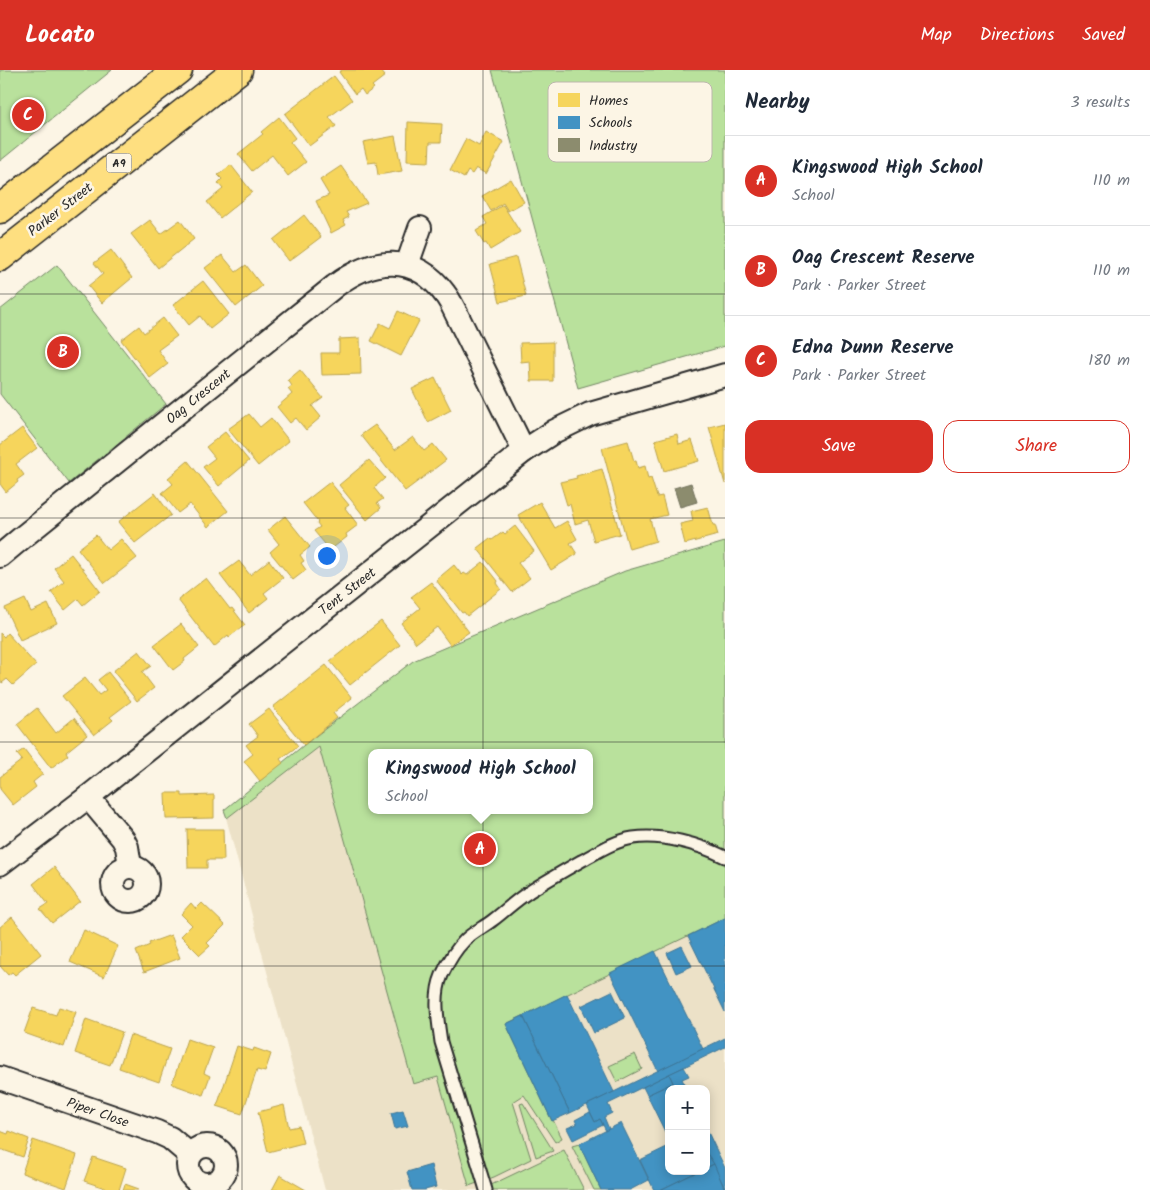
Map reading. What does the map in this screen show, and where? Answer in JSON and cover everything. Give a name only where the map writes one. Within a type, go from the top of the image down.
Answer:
[{"type":"highway","points":[[0,209],[178,70]]},
{"type":"highway","name":"Parker Street","points":[[0,257],[238,70]]},
{"type":"street","points":[[407,265],[420,228]]},
{"type":"street","name":"Oag Crescent","points":[[0,556],[345,278],[371,266],[381,264],[407,265],[423,273],[445,294],[524,451]]},
{"type":"street","name":"Tent Street","points":[[0,864],[88,797],[524,451],[555,431],[590,414],[725,375]]},
{"type":"street","points":[[88,797],[123,839],[127,847],[130,866]]},
{"type":"street","name":"Piper Close","points":[[0,1078],[157,1132],[170,1138],[190,1155]]},
{"type":"lane","points":[[486,1190],[440,1036],[437,994],[441,976],[452,955],[466,939],[529,892],[620,841],[646,837],[674,840],[710,849],[725,857]]},
{"type":"shaded area","points":[[725,542],[725,1190],[325,1190],[224,810],[304,745],[413,661],[625,571]]},
{"type":"green space","points":[[0,70],[112,70],[0,161]]},
{"type":"green space","points":[[492,70],[725,70],[725,346],[578,388]]},
{"type":"green space","points":[[57,265],[166,404],[69,483],[0,394],[0,310]]},
{"type":"green space","points":[[725,542],[725,918],[506,1024],[562,1138],[555,1142],[524,1095],[513,1102],[531,1159],[494,1177],[469,1186],[438,1077],[413,1084],[319,747],[227,818],[224,810],[304,745],[413,661],[625,571]]},
{"type":"green space","points":[[635,1054],[642,1069],[617,1082],[609,1066]]},
{"type":"green space","points":[[523,1103],[553,1151],[536,1157],[520,1104]]},
{"type":"green space","points":[[579,1144],[601,1190],[594,1190],[572,1146]]},
{"type":"green space","points":[[564,1150],[584,1190],[490,1190],[489,1186]]},
{"type":"building: Homes","points":[[342,70],[380,70],[385,76],[372,86],[374,88],[365,95],[361,89],[355,94],[339,72]]},
{"type":"building: Homes","points":[[334,76],[352,100],[329,117],[336,126],[309,146],[285,114]]},
{"type":"building: Homes","points":[[279,117],[295,138],[290,142],[306,162],[288,176],[272,155],[252,171],[238,154],[263,134],[261,132]]},
{"type":"building: Homes","points":[[408,122],[442,124],[441,142],[430,142],[429,162],[407,161]]},
{"type":"building: Homes","points":[[486,132],[504,142],[486,174],[476,168],[472,174],[468,171],[464,178],[450,170],[466,139],[479,146]]},
{"type":"building: Homes","points":[[395,136],[402,171],[378,175],[376,162],[368,163],[363,142]]},
{"type":"building: Homes","points":[[231,165],[252,192],[220,218],[207,202],[223,189],[218,183],[222,179],[218,175]]},
{"type":"building: Homes","points":[[341,166],[367,203],[346,212],[349,217],[343,220],[346,225],[331,233],[316,201],[329,195],[320,180]]},
{"type":"building: Homes","points":[[511,179],[524,202],[508,211],[503,203],[491,211],[482,196]]},
{"type":"building: Homes","points":[[503,205],[520,232],[490,250],[476,231],[487,224],[483,217]]},
{"type":"building: Homes","points":[[304,215],[321,237],[289,261],[273,240]]},
{"type":"building: Homes","points":[[150,220],[161,234],[180,220],[194,239],[158,268],[131,234]]},
{"type":"building: Homes","points":[[111,250],[132,278],[102,303],[88,286],[103,274],[94,263]]},
{"type":"building: Homes","points":[[222,255],[236,272],[246,265],[262,286],[236,307],[205,268]]},
{"type":"building: Homes","points":[[516,257],[526,296],[500,302],[490,264]]},
{"type":"building: Homes","points":[[203,281],[229,314],[210,329],[200,316],[189,325],[173,305]]},
{"type":"building: Homes","points":[[398,311],[419,321],[401,356],[371,341],[380,323],[390,328]]},
{"type":"building: Homes","points":[[163,318],[177,336],[158,350],[168,364],[150,378],[121,340],[139,326],[144,333]]},
{"type":"building: Homes","points":[[360,338],[361,374],[322,375],[321,353],[339,353],[339,339]]},
{"type":"building: Homes","points":[[553,342],[553,381],[531,381],[530,361],[521,362],[520,343]]},
{"type":"building: Homes","points":[[300,370],[323,398],[312,406],[321,417],[306,430],[296,418],[290,423],[277,407],[292,394],[288,389],[292,386],[288,380]]},
{"type":"building: Homes","points":[[435,378],[451,410],[428,422],[412,389]]},
{"type":"building: Homes","points":[[249,414],[260,427],[271,418],[289,441],[258,466],[228,429]]},
{"type":"building: Homes","points":[[725,423],[725,484],[709,427]]},
{"type":"building: Homes","points":[[375,425],[395,450],[413,437],[424,451],[433,444],[446,460],[405,491],[361,435]]},
{"type":"building: Homes","points":[[22,428],[37,448],[16,464],[24,475],[6,492],[0,484],[0,445]]},
{"type":"building: Homes","points":[[225,432],[249,461],[219,486],[203,467],[215,458],[206,447]]},
{"type":"building: Homes","points":[[677,434],[679,444],[692,440],[699,461],[664,471],[655,440]]},
{"type":"building: Homes","points":[[628,441],[638,468],[645,466],[648,479],[651,478],[657,497],[662,496],[667,515],[650,519],[656,541],[629,549],[602,448]]},
{"type":"building: Homes","points":[[369,460],[385,478],[374,488],[383,499],[377,503],[381,508],[367,520],[339,485]]},
{"type":"building: Homes","points":[[188,461],[228,511],[208,527],[190,504],[178,513],[162,493],[173,484],[168,478]]},
{"type":"building: Homes","points":[[602,469],[620,534],[594,541],[588,520],[575,524],[570,504],[567,505],[560,482]]},
{"type":"building: Homes","points":[[330,482],[349,505],[345,508],[358,525],[346,534],[347,537],[330,550],[314,531],[320,527],[303,503]]},
{"type":"building: Homes","points":[[155,493],[171,515],[135,543],[118,522]]},
{"type":"building: Homes","points":[[540,502],[555,528],[567,521],[577,539],[570,543],[577,554],[551,570],[518,515]]},
{"type":"building: Homes","points":[[708,507],[718,535],[685,544],[680,524],[693,521],[691,511]]},
{"type":"building: Homes","points":[[285,516],[310,547],[300,555],[304,561],[301,563],[306,570],[293,580],[270,552],[279,544],[268,530]]},
{"type":"building: Homes","points":[[515,526],[534,551],[518,563],[530,578],[512,592],[477,548],[490,538],[492,540],[503,532],[505,534]]},
{"type":"building: Homes","points":[[96,535],[108,550],[121,539],[137,558],[105,583],[78,549]]},
{"type":"building: Homes","points":[[71,554],[100,591],[83,605],[78,599],[65,610],[51,592],[64,581],[54,568]]},
{"type":"building: Homes","points":[[269,560],[283,578],[264,593],[268,598],[249,613],[220,575],[239,561],[250,575]]},
{"type":"building: Homes","points":[[483,562],[498,581],[497,583],[501,589],[467,616],[464,612],[462,613],[436,580],[454,565],[462,575],[464,573],[467,575]]},
{"type":"building: Homes","points":[[206,578],[245,625],[229,637],[228,635],[214,647],[178,600]]},
{"type":"building: Homes","points":[[431,582],[469,632],[450,645],[437,627],[416,643],[401,623],[420,608],[411,597]]},
{"type":"building: Homes","points":[[25,599],[31,612],[48,604],[57,623],[20,640],[5,608]]},
{"type":"building: Homes","points":[[381,621],[400,645],[350,685],[330,661]]},
{"type":"building: Homes","points":[[181,624],[199,647],[173,670],[154,645]]},
{"type":"building: Homes","points":[[0,633],[4,637],[7,633],[36,665],[13,685],[7,679],[2,683],[0,680]]},
{"type":"building: Homes","points":[[139,651],[151,666],[142,672],[154,688],[137,701],[113,671]]},
{"type":"building: Homes","points":[[326,665],[352,698],[333,713],[337,718],[304,745],[273,707]]},
{"type":"building: Homes","points":[[108,672],[131,701],[110,717],[113,720],[94,735],[62,696],[85,678],[99,695],[106,690],[98,680]]},
{"type":"building: Homes","points":[[37,708],[56,733],[74,718],[87,735],[66,752],[68,755],[51,768],[17,724]]},
{"type":"building: Homes","points":[[269,709],[298,746],[280,759],[283,763],[260,781],[244,761],[253,754],[246,745],[258,736],[249,724]]},
{"type":"building: Homes","points":[[24,749],[43,774],[33,782],[36,787],[13,805],[0,789],[0,777],[22,760],[17,754]]},
{"type":"building: Homes","points":[[165,793],[182,793],[182,796],[214,795],[214,818],[166,819]]},
{"type":"building: Homes","points":[[187,829],[223,829],[224,860],[207,860],[207,868],[188,868]]},
{"type":"building: Homes","points":[[54,867],[80,901],[52,923],[40,909],[48,904],[33,884]]},
{"type":"building: Homes","points":[[191,903],[196,909],[202,903],[225,925],[207,943],[210,946],[200,955],[181,936],[192,925],[181,914]]},
{"type":"building: Homes","points":[[12,917],[41,954],[15,975],[12,972],[8,975],[0,966],[0,927]]},
{"type":"building: Homes","points":[[84,930],[118,946],[104,977],[70,962]]},
{"type":"building: Homes","points":[[171,935],[180,958],[144,972],[136,951],[150,945],[149,943]]},
{"type":"building: Homes","points":[[59,1007],[76,1012],[64,1047],[24,1033],[33,1008],[56,1015]]},
{"type":"building: Homes","points":[[86,1019],[122,1032],[110,1065],[75,1053]]},
{"type":"building: Homes","points":[[130,1035],[170,1049],[159,1082],[119,1068]]},
{"type":"building: Homes","points":[[187,1039],[213,1048],[204,1073],[210,1076],[203,1095],[172,1084]]},
{"type":"building: Homes","points":[[237,1046],[253,1051],[254,1048],[271,1054],[265,1072],[257,1070],[242,1114],[217,1106]]},
{"type":"building: Homes","points":[[284,1105],[289,1128],[299,1126],[303,1143],[268,1152],[258,1112]]},
{"type":"building: Homes","points":[[0,1131],[8,1134],[9,1131],[29,1139],[23,1157],[0,1149]]},
{"type":"building: Homes","points":[[33,1140],[77,1155],[66,1188],[22,1173]]},
{"type":"building: Homes","points":[[93,1157],[126,1168],[119,1190],[111,1190],[84,1181]]},
{"type":"building: Homes","points":[[280,1175],[306,1190],[272,1190]]},
{"type":"building: Homes","points":[[125,1184],[139,1189],[123,1190]]},
{"type":"building: Schools","points":[[725,918],[725,1012],[688,936]]},
{"type":"building: Schools","points":[[682,946],[692,966],[676,973],[667,953]]},
{"type":"building: Schools","points":[[655,951],[703,1049],[658,1071],[610,973]]},
{"type":"building: Schools","points":[[612,991],[625,1018],[594,1033],[581,1006]]},
{"type":"building: Schools","points":[[567,994],[614,1092],[570,1113],[523,1016]]},
{"type":"building: Schools","points":[[523,1016],[570,1113],[552,1121],[506,1024]]},
{"type":"building: Schools","points":[[725,1038],[725,1047],[608,1104],[612,1113],[604,1117],[609,1129],[606,1131],[600,1119],[595,1122],[587,1105]]},
{"type":"building: Schools","points":[[684,1067],[689,1076],[682,1079],[685,1085],[674,1085],[669,1074]]},
{"type":"building: Schools","points":[[669,1074],[673,1083],[665,1085],[647,1095],[643,1087]]},
{"type":"building: Schools","points":[[665,1087],[665,1132],[647,1095]]},
{"type":"building: Schools","points":[[403,1110],[408,1126],[395,1129],[391,1113]]},
{"type":"building: Schools","points":[[590,1112],[595,1122],[600,1119],[603,1125],[573,1140],[567,1128],[577,1124],[575,1120]]},
{"type":"building: Schools","points":[[621,1123],[649,1180],[630,1190],[601,1190],[579,1144]]},
{"type":"building: Schools","points":[[710,1136],[725,1168],[725,1188],[710,1160]]},
{"type":"building: Schools","points":[[665,1148],[665,1175],[691,1175],[660,1190],[654,1190],[640,1160]]},
{"type":"building: Schools","points":[[710,1158],[714,1164],[710,1166]]},
{"type":"building: Schools","points":[[714,1164],[725,1190],[660,1190],[691,1175],[710,1175],[710,1166]]},
{"type":"building: Schools","points":[[431,1165],[436,1187],[425,1190],[412,1190],[407,1172]]},
{"type":"building: Industry","points":[[691,483],[697,502],[680,507],[674,488]]},
{"type":"place","name":"Edna Dunn Reserve","points":[[28,115]]},
{"type":"place","name":"Oag Crescent Reserve","points":[[63,352]]},
{"type":"place","name":"Kingswood High School","points":[[480,849]]}]
